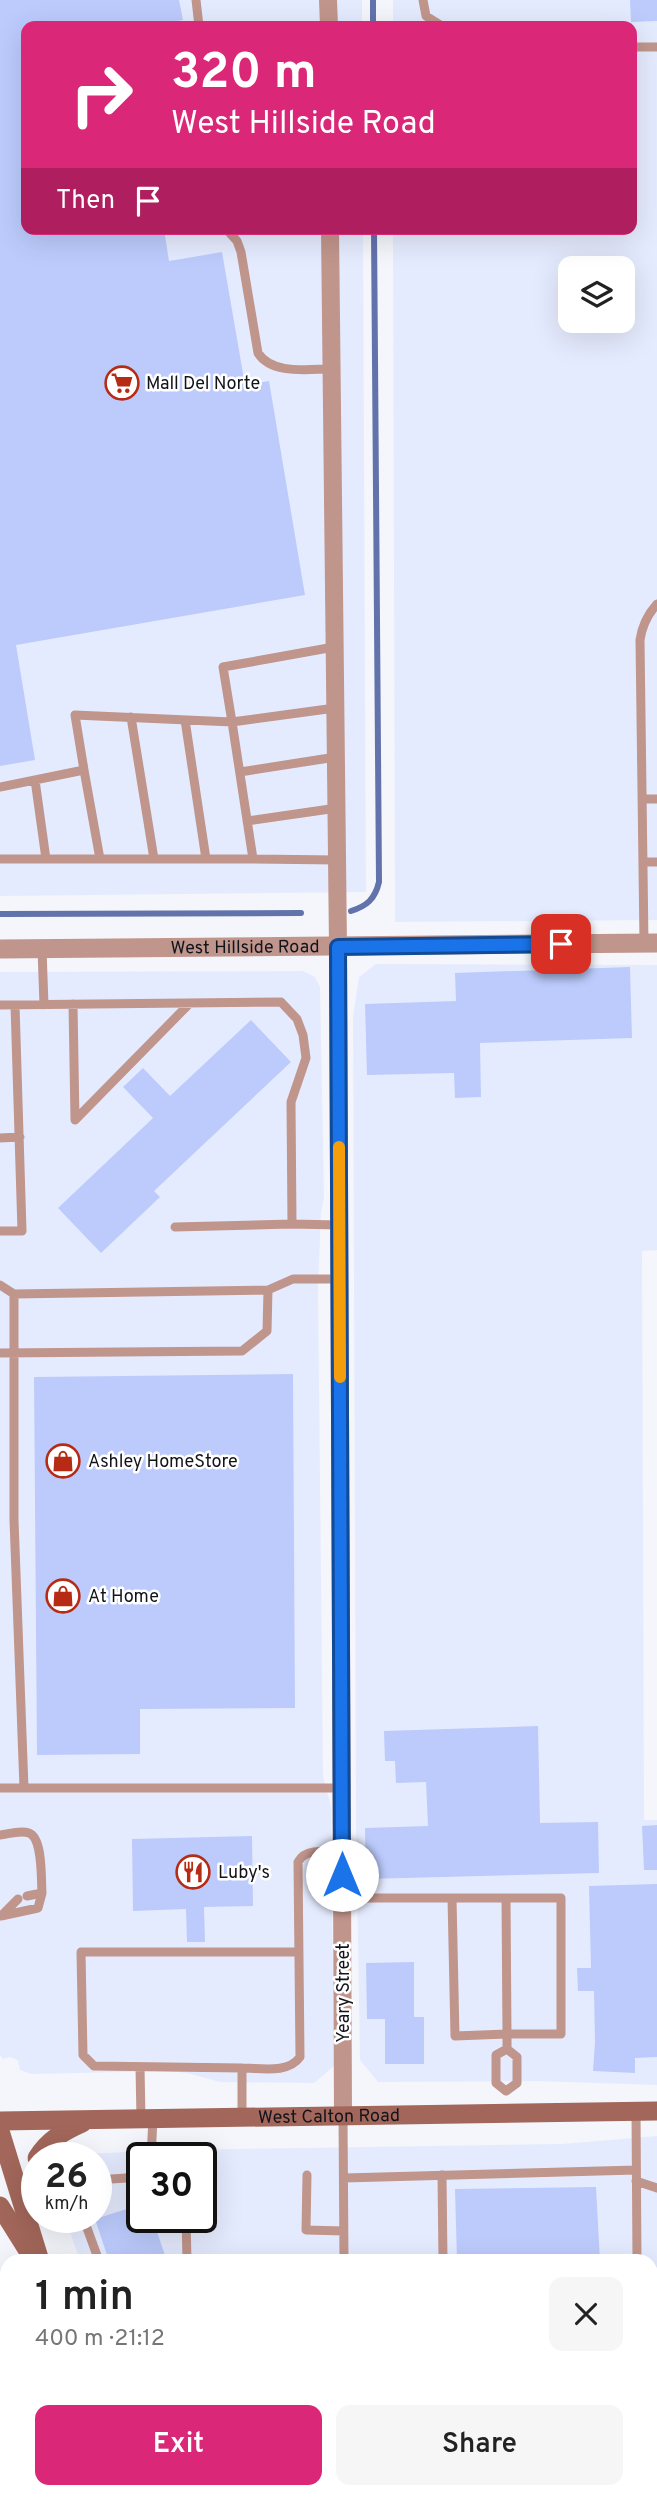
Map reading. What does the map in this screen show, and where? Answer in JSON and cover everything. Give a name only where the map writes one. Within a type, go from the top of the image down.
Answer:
[{"type":"main road","name":"West Calton Road","points":[[0,2121],[657,2111]]},
{"type":"main road","points":[[50,2142],[64,2131],[91,2120]]},
{"type":"main road","points":[[0,2131],[21,2199]]},
{"type":"main road","points":[[0,2206],[31,2254]]},
{"type":"main road","points":[[31,2233],[38,2254]]},
{"type":"street","points":[[328,0],[329,21]]},
{"type":"street","name":"Yeary Street","points":[[330,235],[338,947],[343,2115]]},
{"type":"street","name":"West Hillside Road","points":[[0,949],[651,943]]},
{"type":"lane","points":[[197,0],[199,21]]},
{"type":"lane","points":[[423,0],[426,16],[434,21]]},
{"type":"lane","points":[[637,47],[657,47]]},
{"type":"lane","points":[[232,235],[241,252],[258,353],[262,360],[270,366],[282,368],[331,369]]},
{"type":"lane","points":[[651,943],[643,862],[640,640],[641,629],[657,604]]},
{"type":"lane","points":[[253,859],[223,667],[334,647]]},
{"type":"lane","points":[[100,859],[75,715],[232,722],[335,708]]},
{"type":"lane","points":[[131,717],[154,859]]},
{"type":"lane","points":[[185,720],[206,859]]},
{"type":"lane","points":[[240,772],[336,757]]},
{"type":"lane","points":[[0,787],[85,770]]},
{"type":"lane","points":[[35,780],[47,859]]},
{"type":"lane","points":[[642,799],[657,799]]},
{"type":"lane","points":[[247,821],[337,808]]},
{"type":"lane","points":[[0,859],[337,860]]},
{"type":"lane","points":[[643,862],[657,862]]},
{"type":"lane","points":[[42,949],[44,1005]]},
{"type":"lane","points":[[0,1005],[281,1002],[297,1019],[303,1035],[306,1058],[291,1102],[292,1224]]},
{"type":"lane","points":[[73,1004],[75,1120],[190,1003]]},
{"type":"lane","points":[[0,1231],[22,1231],[15,1005]]},
{"type":"lane","points":[[0,1138],[20,1138]]},
{"type":"lane","points":[[175,1227],[339,1225]]},
{"type":"lane","points":[[0,1285],[13,1294],[268,1290],[293,1279],[340,1279]]},
{"type":"lane","points":[[0,1353],[242,1351],[267,1331],[268,1290]]},
{"type":"lane","points":[[13,1294],[14,1520],[24,1788]]},
{"type":"lane","points":[[0,1788],[342,1788]]},
{"type":"lane","points":[[0,1835],[23,1832],[32,1834],[38,1841],[42,1893],[37,1908],[0,1916]]},
{"type":"lane","points":[[299,1952],[81,1952],[83,2055],[94,2066],[242,2068],[286,2067],[295,2064],[300,2057],[299,1952],[298,1862],[309,1852],[342,1853]]},
{"type":"lane","points":[[0,1916],[22,1897],[42,1893]]},
{"type":"lane","points":[[342,1898],[452,1898],[506,1898],[561,1898],[561,2034],[455,2036],[452,1898]]},
{"type":"lane","points":[[506,1898],[507,2049]]},
{"type":"lane","points":[[506,2091],[496,2083],[496,2055],[507,2049]]},
{"type":"lane","points":[[504,2113],[506,2091],[517,2083],[517,2057],[507,2049]]},
{"type":"lane","points":[[140,2067],[149,2142]]},
{"type":"lane","points":[[242,2068],[242,2117]]},
{"type":"lane","points":[[636,2112],[637,2254]]},
{"type":"lane","points":[[343,2115],[344,2254]]},
{"type":"lane","points":[[344,2178],[636,2170]]},
{"type":"lane","points":[[307,2175],[306,2230],[343,2231]]},
{"type":"lane","points":[[442,2175],[443,2254]]},
{"type":"lane","points":[[636,2182],[657,2188]]},
{"type":"lane","points":[[89,2233],[96,2254]]},
{"type":"lane","points":[[186,2233],[187,2254]]},
{"type":"shaded area","points":[[0,0],[362,0],[362,21],[21,21],[21,235],[363,235],[366,892],[0,896]]},
{"type":"shaded area","points":[[393,0],[657,0],[657,920],[395,922],[393,235],[637,235],[637,21],[393,21]]},
{"type":"shaded area","points":[[376,964],[657,965],[657,1250],[642,1251],[644,1820],[657,1820],[657,2085],[538,2081],[378,2082],[360,2060],[356,1821],[353,1017],[359,977]]},
{"type":"shaded area","points":[[303,971],[315,977],[320,987],[324,1197],[318,1287],[323,1777],[331,1806],[334,2066],[314,2083],[220,2082],[168,2071],[31,2074],[20,2070],[18,2060],[10,2057],[3,2059],[0,2055],[0,972]]},
{"type":"shaded area","points":[[657,2136],[657,2254],[78,2254],[70,2233],[112,2233],[112,2153],[126,2152],[126,2233],[217,2233],[217,2149],[562,2144]]},
{"type":"building","name":"Mall Del Norte","points":[[0,0],[179,0],[183,20],[177,21],[21,21],[21,235],[165,235],[169,261],[222,252],[245,385],[269,381],[305,595],[16,645],[35,760],[0,766]]},
{"type":"building","points":[[630,0],[657,0],[657,21],[631,21]]},
{"type":"building","points":[[630,967],[632,1038],[480,1043],[481,1097],[455,1098],[454,1073],[367,1075],[365,1004],[456,1001],[455,973]]},
{"type":"building","points":[[251,1020],[291,1062],[154,1191],[160,1197],[101,1253],[58,1208],[153,1118],[123,1087],[143,1068],[170,1096]]},
{"type":"building","points":[[293,1374],[295,1708],[140,1709],[140,1754],[37,1755],[34,1377]]},
{"type":"building","points":[[538,1726],[540,1823],[598,1822],[599,1873],[366,1879],[365,1828],[428,1826],[426,1782],[396,1783],[395,1761],[385,1761],[384,1731]]},
{"type":"building","points":[[657,1825],[657,1870],[644,1870],[642,1826]]},
{"type":"building","name":"Luby's","points":[[252,1836],[253,1906],[204,1907],[205,1942],[187,1942],[186,1909],[133,1911],[132,1839]]},
{"type":"building","points":[[657,1884],[657,2057],[635,2058],[635,2073],[593,2071],[594,1991],[578,1991],[577,1968],[591,1968],[589,1886]]},
{"type":"building","points":[[414,1962],[414,2017],[424,2017],[424,2064],[385,2064],[385,2019],[367,2019],[366,1963]]},
{"type":"building","points":[[596,2187],[600,2254],[457,2254],[455,2189]]},
{"type":"building","points":[[126,2209],[126,2233],[157,2233],[165,2254],[107,2254],[100,2233],[112,2233],[112,2214]]},
{"type":"waterway","points":[[373,0],[373,21]]},
{"type":"waterway","points":[[351,911],[370,901],[379,882],[374,235]]},
{"type":"waterway","points":[[0,914],[301,913]]},
{"type":"slow traffic","points":[[339,1147],[340,1377]]},
{"type":"place","name":"Mall Del Norte","points":[[122,383]]},
{"type":"place","name":"Ashley HomeStore","points":[[63,1461]]},
{"type":"place","name":"At Home","points":[[63,1596]]},
{"type":"place","name":"Luby's","points":[[193,1872]]},
{"type":"route","points":[[342,1875],[338,947],[561,944]]}]
